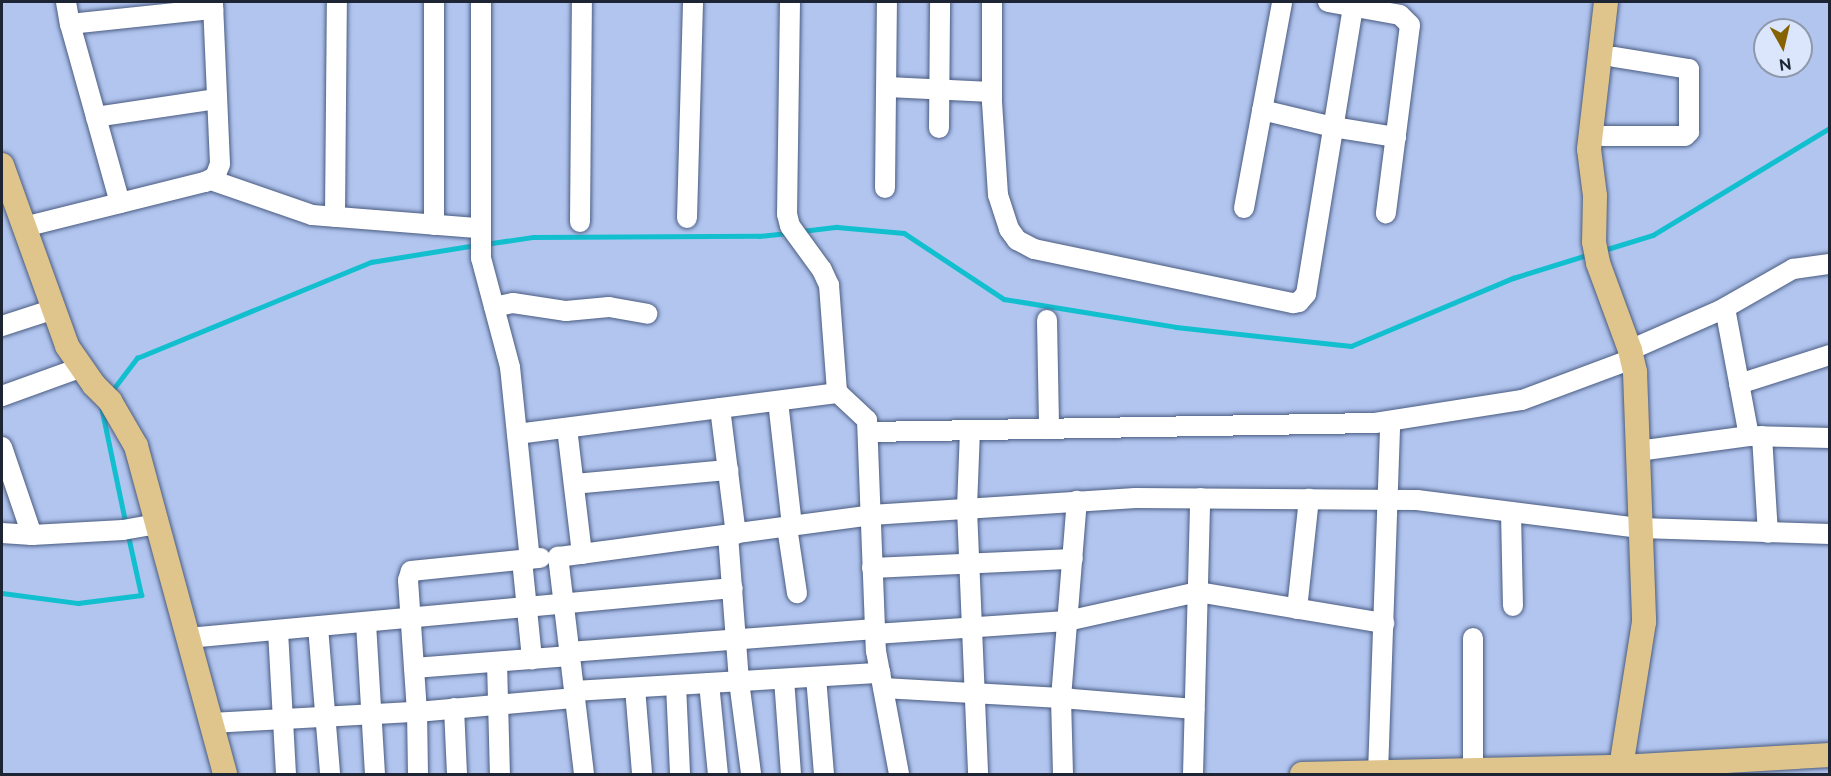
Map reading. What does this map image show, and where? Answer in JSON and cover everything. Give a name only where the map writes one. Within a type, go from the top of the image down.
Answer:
[{"type":"main road","points":[[1594,177],[1603,136],[1601,100],[1606,2]]},
{"type":"main road","points":[[1622,2],[1614,57],[1589,149],[1594,177],[1596,253],[1631,355],[1638,451],[1644,622],[1622,771]]},
{"type":"main road","points":[[2,165],[67,346],[136,446],[152,525],[188,638],[225,774]]},
{"type":"main road","points":[[1302,774],[1473,770],[1622,771],[1830,755]]},
{"type":"street","points":[[66,2],[70,24],[120,203]]},
{"type":"street","points":[[335,217],[337,2]]},
{"type":"street","points":[[434,2],[434,225]]},
{"type":"street","points":[[481,2],[480,242],[510,367],[526,559],[526,607],[532,659]]},
{"type":"street","points":[[580,222],[582,2]]},
{"type":"street","points":[[687,218],[693,2]]},
{"type":"street","points":[[790,2],[787,214],[790,226],[829,285],[838,393],[867,420],[875,631],[881,680],[899,774]]},
{"type":"street","points":[[885,188],[887,2]]},
{"type":"street","points":[[939,128],[940,2]]},
{"type":"street","points":[[992,2],[992,92],[998,195],[1009,229],[1017,240],[1034,249],[1293,303],[1299,302],[1306,294],[1353,6]]},
{"type":"street","points":[[1244,208],[1281,2]]},
{"type":"street","points":[[1328,2],[1400,15],[1410,26],[1386,213]]},
{"type":"street","points":[[70,24],[213,5],[220,164],[211,180]]},
{"type":"street","points":[[1603,136],[1685,136],[1689,132],[1689,69],[1614,57]]},
{"type":"street","points":[[886,87],[992,92]]},
{"type":"street","points":[[96,117],[217,99]]},
{"type":"street","points":[[1262,110],[1333,127],[1396,137]]},
{"type":"street","points":[[24,226],[211,180],[301,212],[434,225],[480,242]]},
{"type":"street","points":[[868,432],[1390,421],[1522,400],[1631,355],[1725,308],[1788,271],[1830,264]]},
{"type":"street","points":[[494,307],[513,303],[566,311],[609,307],[647,314]]},
{"type":"street","points":[[1725,308],[1739,384],[1755,436],[1768,533]]},
{"type":"street","points":[[2,326],[54,309]]},
{"type":"street","points":[[1047,320],[1049,429]]},
{"type":"street","points":[[1739,384],[1830,355]]},
{"type":"street","points":[[2,396],[95,384]]},
{"type":"street","points":[[517,434],[838,393]]},
{"type":"street","points":[[778,401],[798,593]]},
{"type":"street","points":[[720,408],[728,470],[739,681],[752,774]]},
{"type":"street","points":[[1378,773],[1390,421]]},
{"type":"street","points":[[567,428],[582,554]]},
{"type":"street","points":[[970,430],[967,508],[970,628],[978,774]]},
{"type":"street","points":[[1638,451],[1755,436],[1830,438]]},
{"type":"street","points":[[2,447],[32,536]]},
{"type":"street","points":[[574,484],[728,470]]},
{"type":"street","points":[[418,774],[417,712],[408,580],[411,571],[558,557],[871,515],[1135,498],[1417,500],[1640,528],[1830,534]]},
{"type":"street","points":[[1193,774],[1200,498]]},
{"type":"street","points":[[1297,609],[1309,499]]},
{"type":"street","points":[[1063,774],[1061,698],[1077,501]]},
{"type":"street","points":[[1511,512],[1512,606]]},
{"type":"street","points":[[2,533],[32,536],[123,530],[152,525]]},
{"type":"street","points":[[558,557],[584,774]]},
{"type":"street","points":[[873,568],[1072,559]]},
{"type":"street","points":[[188,638],[733,588]]},
{"type":"street","points":[[414,668],[737,639],[1067,621],[1198,592],[1384,623]]},
{"type":"street","points":[[366,623],[375,774]]},
{"type":"street","points":[[318,627],[330,774]]},
{"type":"street","points":[[278,631],[281,719],[286,774]]},
{"type":"street","points":[[1473,638],[1473,770]]},
{"type":"street","points":[[497,662],[500,774]]},
{"type":"street","points":[[211,723],[417,712],[498,705],[635,688],[816,677],[881,680],[974,692],[1195,709]]},
{"type":"street","points":[[816,677],[824,774]]},
{"type":"street","points":[[784,679],[791,774]]},
{"type":"street","points":[[709,683],[717,774]]},
{"type":"street","points":[[676,685],[680,774]]},
{"type":"street","points":[[635,688],[642,774]]},
{"type":"street","points":[[454,708],[457,774]]},
{"type":"waterway","points":[[1604,250],[1653,235],[1830,128]]},
{"type":"waterway","points":[[802,231],[837,227],[904,233],[1004,299],[1176,327],[1351,346],[1513,278],[1590,254]]},
{"type":"waterway","points":[[485,244],[533,237],[759,236],[788,233]]},
{"type":"waterway","points":[[111,392],[137,358],[371,262],[476,245]]},
{"type":"waterway","points":[[102,409],[126,524]]},
{"type":"waterway","points":[[2,593],[78,603],[141,595],[128,536]]}]
